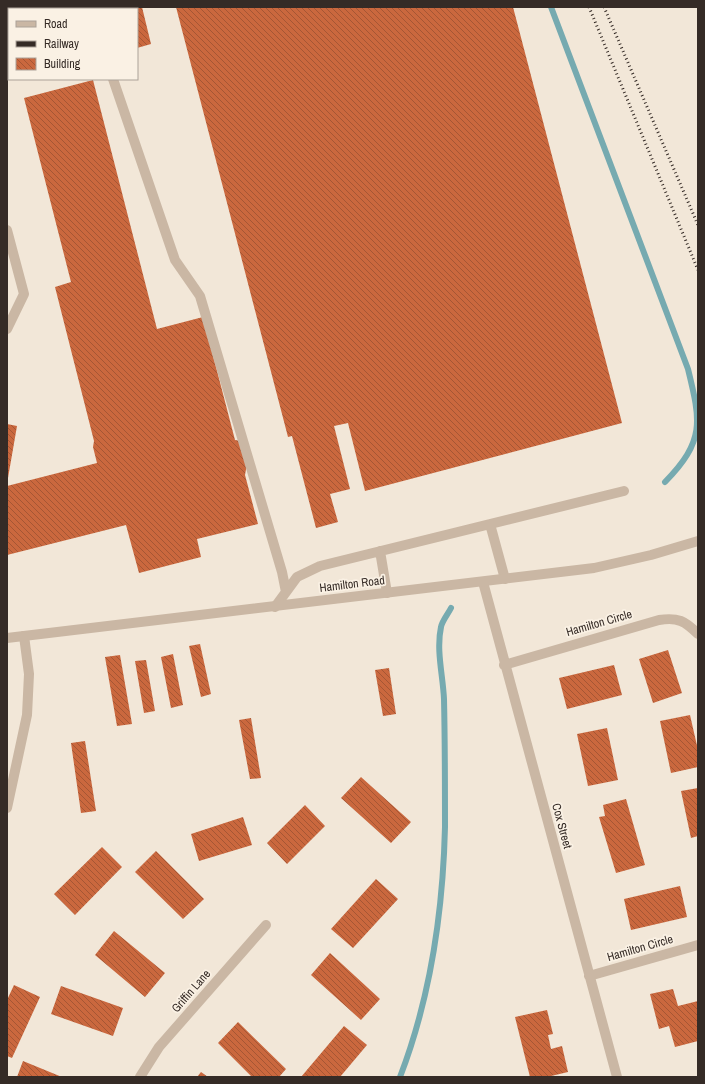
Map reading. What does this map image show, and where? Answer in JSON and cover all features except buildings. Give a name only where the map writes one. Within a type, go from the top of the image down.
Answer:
[{"type":"street","points":[[113,80],[175,260],[200,296],[282,572],[286,592]]},
{"type":"street","points":[[7,230],[24,294],[7,329]]},
{"type":"street","points":[[275,607],[297,577],[320,566],[624,491]]},
{"type":"street","points":[[490,524],[506,579]]},
{"type":"street","name":"Hamilton Road","points":[[7,638],[506,579],[618,563],[698,541]]},
{"type":"street","points":[[380,551],[387,593]]},
{"type":"street","name":"Cox Street","points":[[483,582],[617,1077]]},
{"type":"street","name":"Hamilton Circle","points":[[504,664],[659,620],[674,618],[687,624],[698,634]]},
{"type":"street","points":[[7,808],[27,715],[29,674],[24,636]]},
{"type":"street","name":"Griffin Lane","points":[[140,1077],[159,1048],[266,925]]},
{"type":"street","name":"Hamilton Circle","points":[[589,976],[698,945]]},
{"type":"waterway","points":[[551,7],[688,369],[696,403],[696,430],[693,442],[687,454],[678,468],[665,482]]},
{"type":"waterway","points":[[400,1077],[427,986],[438,922],[444,858],[445,827],[444,699],[439,645],[442,625],[451,608]]},
{"type":"railway","points":[[589,7],[698,270]]},
{"type":"railway","points":[[604,7],[698,225]]}]
